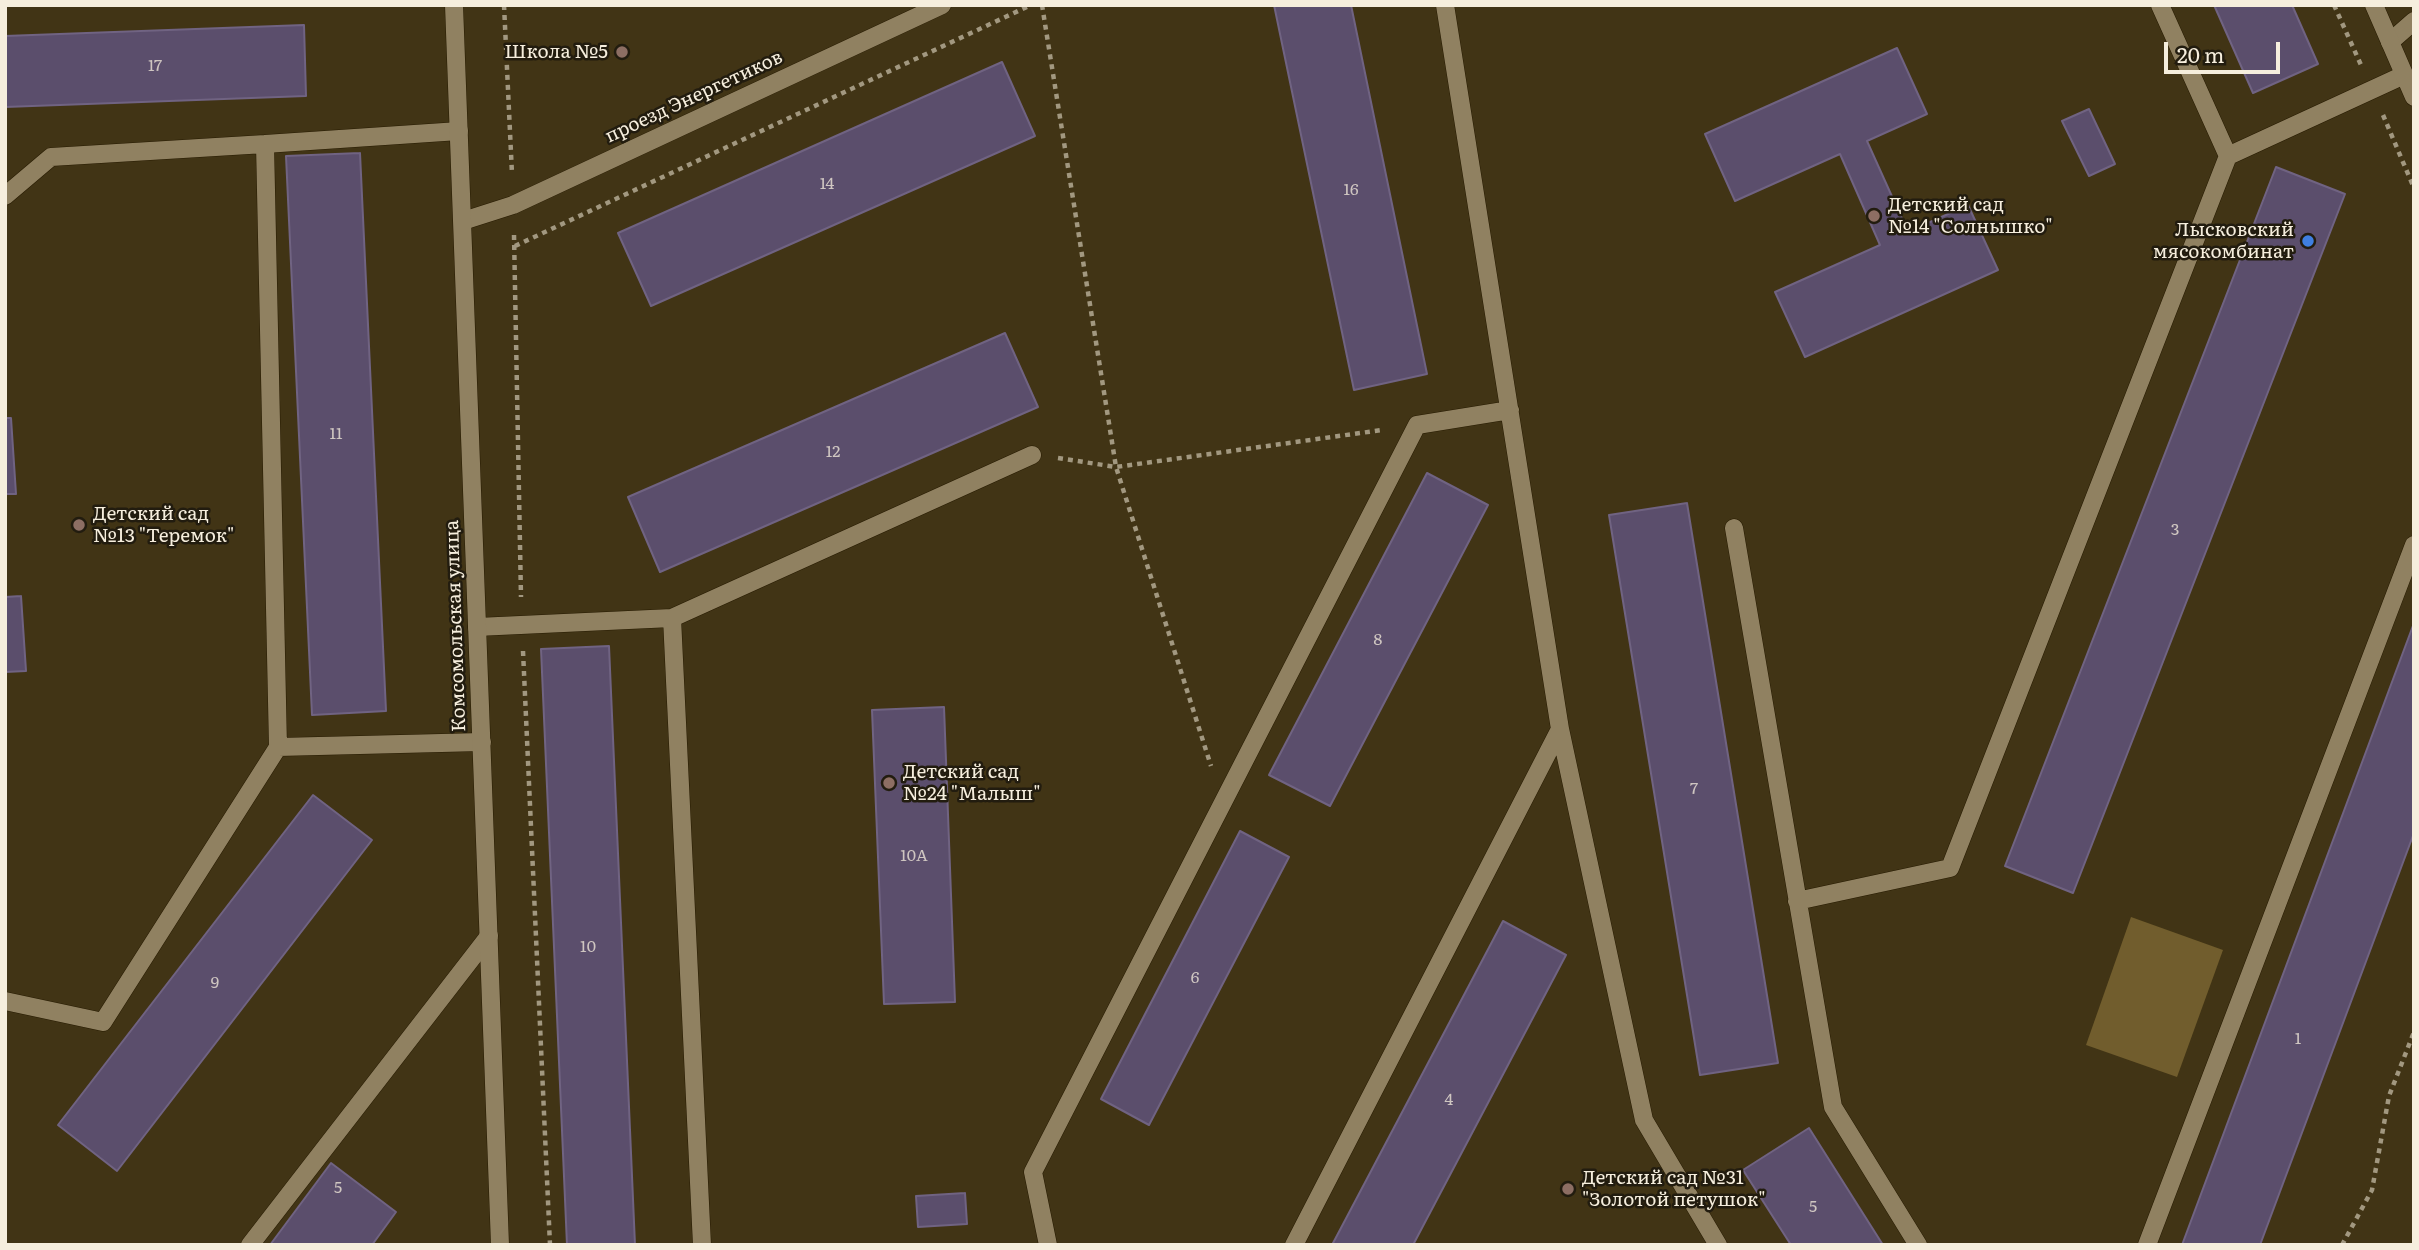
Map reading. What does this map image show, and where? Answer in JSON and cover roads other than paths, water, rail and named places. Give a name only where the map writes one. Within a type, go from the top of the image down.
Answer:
[{"type":"street","name":"Комсомольская улица","points":[[454,5],[500,1245]]},
{"type":"street","name":"проезд Энергетиков","points":[[463,221],[513,205],[942,5]]},
{"type":"street","points":[[1444,5],[1560,729],[1644,1120],[1718,1245]]},
{"type":"street","points":[[2161,5],[2228,156]]},
{"type":"street","points":[[2374,5],[2414,97]]},
{"type":"street","points":[[2390,42],[2414,21]]},
{"type":"street","points":[[1797,901],[1950,868],[2228,156],[2404,75]]},
{"type":"street","points":[[5,196],[51,157],[459,131]]},
{"type":"street","points":[[5,1001],[103,1022],[278,747],[265,144]]},
{"type":"street","points":[[1048,1245],[1033,1172],[1417,425],[1510,410]]},
{"type":"street","points":[[477,626],[672,618],[1032,455]]},
{"type":"street","points":[[1734,528],[1833,1107],[1918,1245]]},
{"type":"street","points":[[2147,1245],[2414,545]]},
{"type":"street","points":[[672,618],[702,1245]]},
{"type":"street","points":[[1294,1245],[1560,729]]},
{"type":"street","points":[[278,747],[482,742]]},
{"type":"street","points":[[250,1245],[489,936]]},
{"type":"place","name":"Школа №5","points":[[622,52]]},
{"type":"place","name":"Детский сад №14 \"Солнышко\"","points":[[1874,216]]},
{"type":"place","name":"Лысковский мясокомбинат","points":[[2308,241]]},
{"type":"place","name":"Детский сад №13 \"Теремок\"","points":[[79,525]]},
{"type":"place","name":"Детский сад №24 \"Малыш\"","points":[[889,783]]},
{"type":"place","name":"Детский сад №31 \"Золотой петушок\"","points":[[1568,1189]]}]
